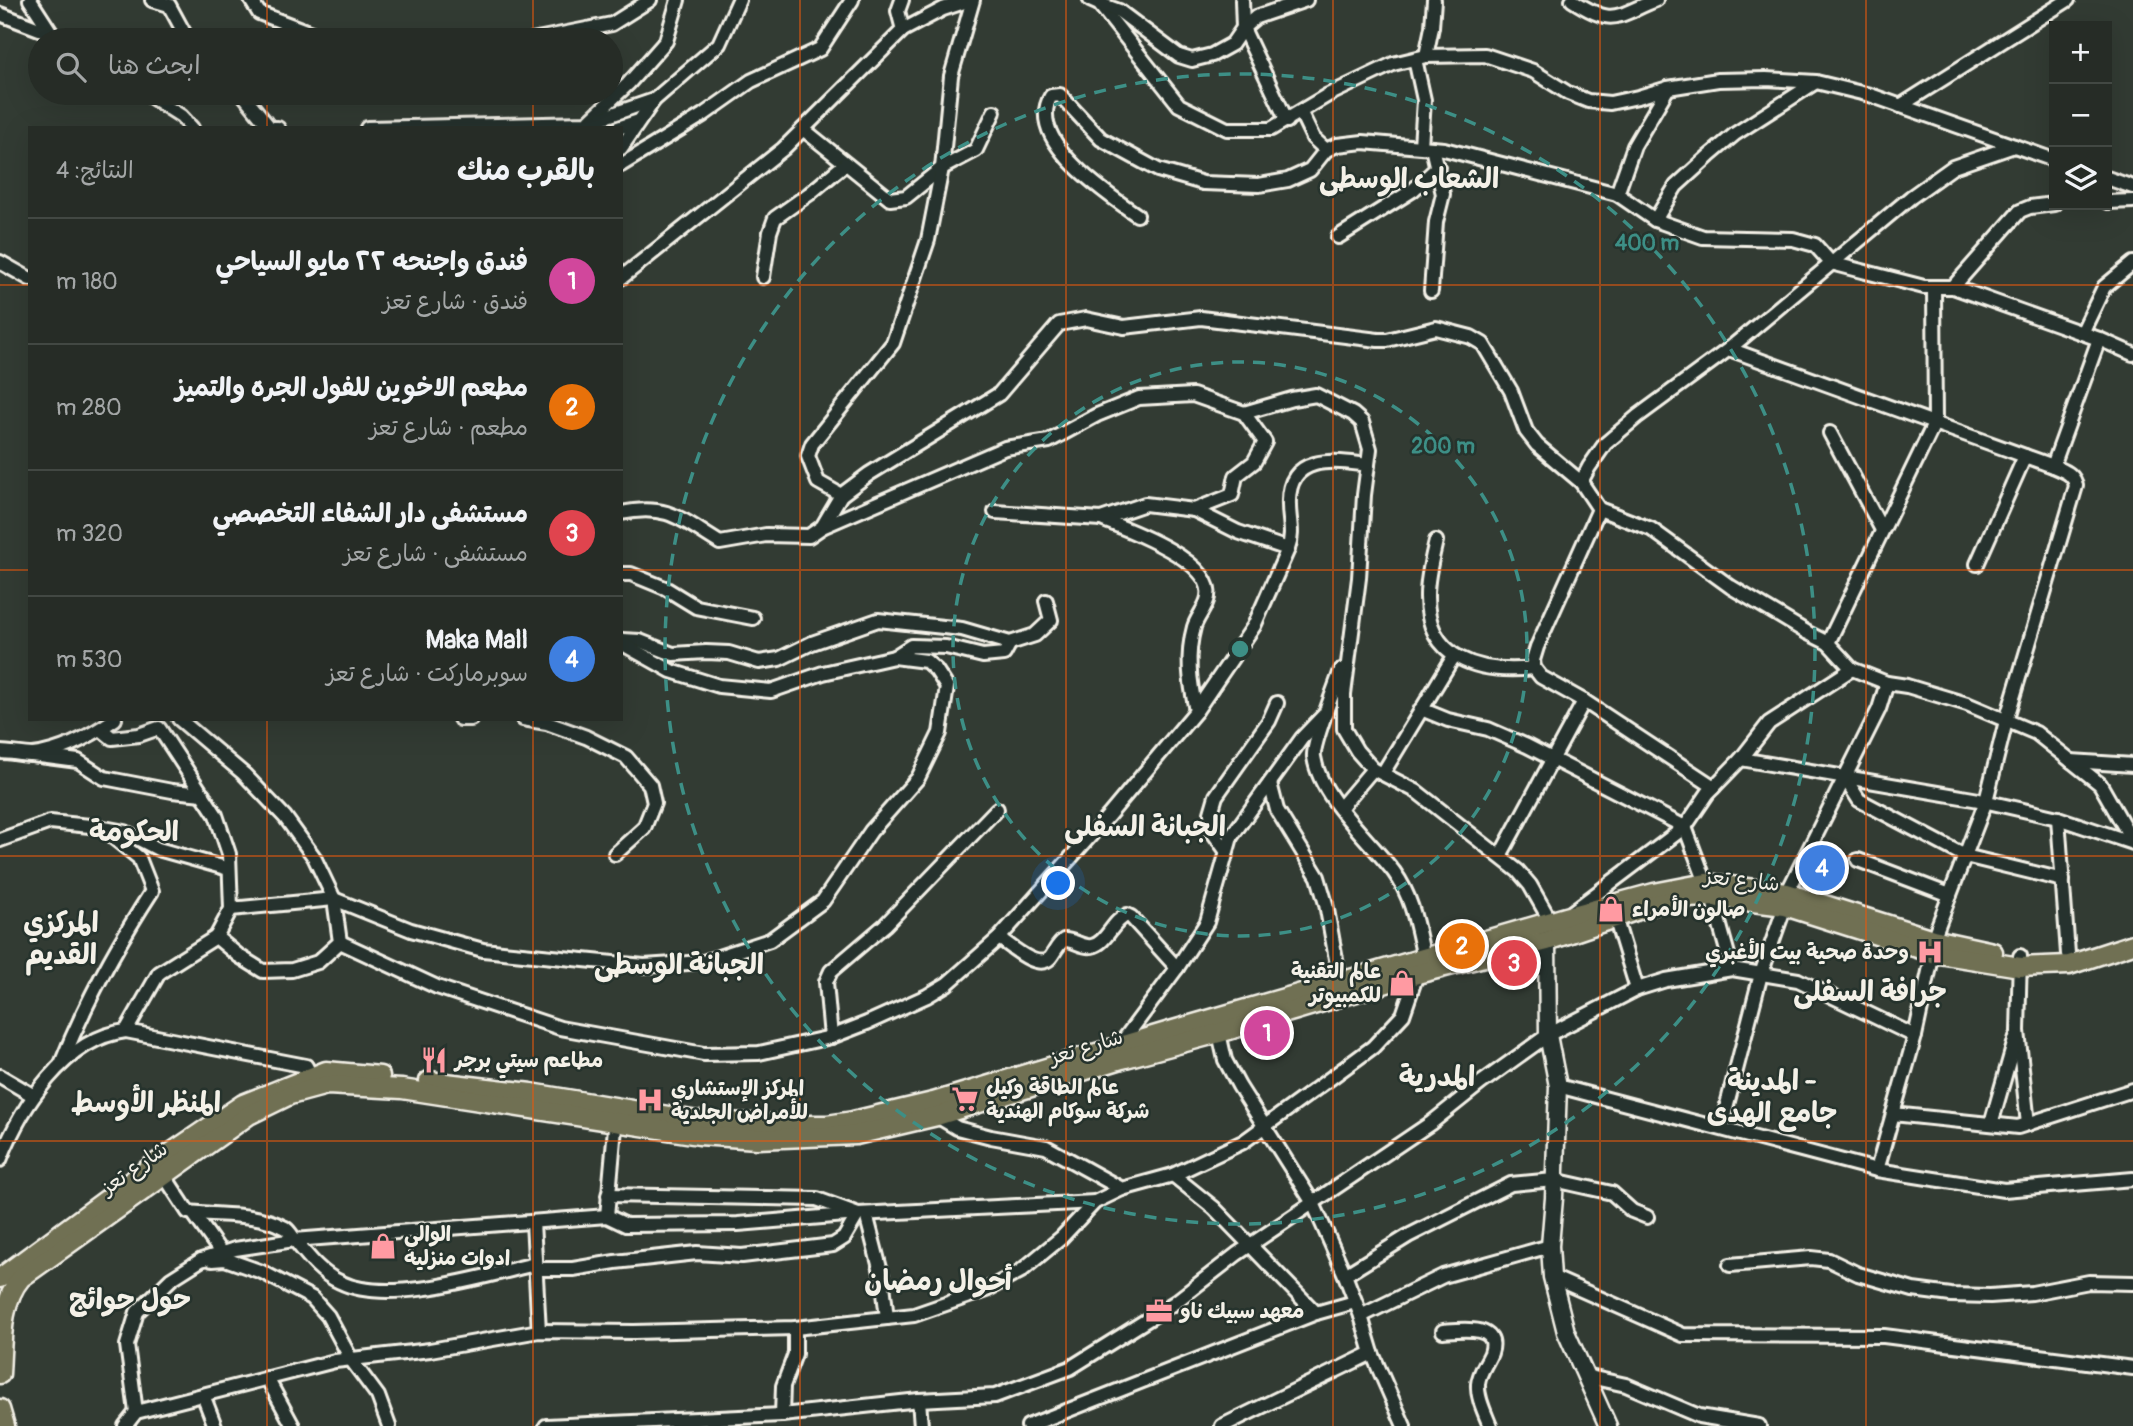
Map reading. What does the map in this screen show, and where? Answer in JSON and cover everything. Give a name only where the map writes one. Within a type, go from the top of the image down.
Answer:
[{"type":"main road","name":"شارع تعز","points":[[1552,926],[1615,918],[1709,890]]},
{"type":"main road","name":"شارع تعز","points":[[1121,1052],[1219,1033],[1654,893],[1709,890],[1786,900],[1933,946],[1978,950],[2020,962],[2069,965],[2133,944]]},
{"type":"main road","points":[[1552,926],[1548,1035],[1558,1086],[1549,1246],[1552,1278],[1566,1332],[1608,1426]]},
{"type":"main road","name":"شارع تعز","points":[[2020,962],[2068,954],[2133,933]]},
{"type":"main road","name":"شارع تعز","points":[[0,1374],[1,1333],[7,1301],[21,1278],[243,1104],[314,1082],[326,1071],[531,1093],[617,1114],[755,1125],[827,1125],[935,1109],[1340,981],[1421,966]]},
{"type":"main road","name":"شارع تعز","points":[[0,1278],[160,1169]]},
{"type":"main road","points":[[0,1409],[5,1426]]},
{"type":"street","points":[[30,0],[48,28]]},
{"type":"street","points":[[152,0],[169,5],[181,28]]},
{"type":"street","points":[[251,0],[259,13],[299,28]]},
{"type":"street","points":[[592,28],[612,24],[650,0]]},
{"type":"street","points":[[623,89],[666,41],[678,0]]},
{"type":"street","points":[[623,145],[654,100],[719,44],[739,0]]},
{"type":"street","points":[[623,164],[703,115],[751,80],[820,49],[852,0]]},
{"type":"street","points":[[902,0],[898,12],[903,30]]},
{"type":"street","points":[[623,276],[783,149],[903,30],[943,9],[971,0]]},
{"type":"street","points":[[841,495],[818,482],[807,456],[812,444],[893,343],[928,240],[942,168],[951,76],[971,0]]},
{"type":"street","points":[[1242,0],[1243,28],[1287,121]]},
{"type":"street","points":[[1096,1],[1119,11],[1179,56],[1192,60],[1212,55],[1232,44],[1243,28],[1256,17],[1306,0]]},
{"type":"street","points":[[1431,291],[1436,222],[1443,194],[1438,167],[1426,147],[1421,57],[1432,27],[1434,0]]},
{"type":"street","points":[[1572,0],[1604,17],[1617,18],[1656,0]]},
{"type":"street","points":[[1900,106],[2068,0]]},
{"type":"street","points":[[1096,1],[1179,105],[1227,129],[1270,130],[1328,95],[1392,64],[1421,57],[1485,55],[1533,71],[1568,93],[1588,101],[1610,103],[1668,88],[1718,80],[1816,82],[1870,95],[2049,158]]},
{"type":"street","points":[[0,14],[37,28]]},
{"type":"street","points":[[1655,219],[1676,186],[1709,156],[1735,134],[1816,82]]},
{"type":"street","points":[[1617,194],[1634,146],[1668,88]]},
{"type":"street","points":[[1137,215],[1097,186],[1060,152],[1048,131],[1047,103],[1051,96],[1060,95],[1101,139],[1157,170],[1203,183],[1259,185],[1288,180],[1310,170],[1326,150],[1336,145],[1363,142],[1426,147],[1617,194],[1655,219],[1703,237],[1793,239],[1815,246],[1831,263],[1924,287],[1953,287],[2099,339],[2133,354]]},
{"type":"street","points":[[455,126],[587,123],[654,100]]},
{"type":"street","points":[[164,105],[181,116],[190,126]]},
{"type":"street","points":[[252,105],[268,126]]},
{"type":"street","points":[[587,123],[606,105]]},
{"type":"street","points":[[803,129],[890,199],[898,200],[906,197],[942,168],[976,150],[995,112]]},
{"type":"street","points":[[1301,113],[1313,138],[1326,150]]},
{"type":"street","points":[[623,126],[639,121]]},
{"type":"street","points":[[1581,482],[1605,444],[1638,416],[1729,349],[1911,197],[1953,167],[2014,146]]},
{"type":"street","points":[[763,277],[770,232],[775,218],[845,164]]},
{"type":"street","points":[[1338,237],[1413,190],[1438,167]]},
{"type":"street","points":[[2112,180],[2133,187]]},
{"type":"street","points":[[2112,202],[2133,201]]},
{"type":"street","points":[[1953,287],[2020,211],[2049,205]]},
{"type":"street","points":[[0,262],[28,278]]},
{"type":"street","points":[[2081,333],[2104,287],[2133,264]]},
{"type":"street","points":[[1828,643],[1935,422],[1934,287]]},
{"type":"street","points":[[822,527],[841,495],[869,474],[999,394],[1059,324],[1086,319],[1124,327],[1202,318],[1387,340],[1436,328],[1471,337],[1483,344],[1511,391],[1526,431],[1537,445],[1581,482],[1599,509],[1651,529],[1731,587],[1808,634],[1828,643],[1852,669],[1887,683],[1908,686],[1967,704],[2036,733],[2100,785],[2133,842]]},
{"type":"street","points":[[2053,466],[2099,339]]},
{"type":"street","points":[[1729,349],[2053,466],[2071,474],[2076,486],[2006,721],[1986,802],[1933,946],[1914,1036],[1877,1170]]},
{"type":"street","points":[[623,513],[665,510],[720,543],[750,536],[809,536],[822,527],[1005,447],[1049,441],[1097,415],[1139,398],[1193,395],[1244,413],[1265,442],[1254,462],[1236,476],[1232,495],[1194,510]]},
{"type":"street","points":[[1244,413],[1292,399],[1316,396],[1353,414],[1363,422],[1370,449],[1359,578],[1344,694],[1344,729],[1357,751],[1378,771],[1416,791],[1518,871],[1530,886],[1552,926],[1685,827],[1714,787],[1741,759],[1769,723],[1852,669]]},
{"type":"street","points":[[1830,433],[1882,530]]},
{"type":"street","points":[[1977,564],[2025,456]]},
{"type":"street","points":[[340,942],[449,991],[560,1028],[704,1054],[759,1053],[831,1037],[937,990],[999,938],[1196,712],[1254,626],[1288,549],[1293,537],[1289,502],[1292,481],[1298,472],[1334,460],[1368,465]]},
{"type":"street","points":[[1101,519],[1145,504],[1194,510],[1238,532],[1288,549]]},
{"type":"street","points":[[1599,509],[1537,647],[1533,660],[1534,668],[1544,680],[1584,701],[1714,787]]},
{"type":"street","points":[[995,512],[1101,519],[1154,539],[1189,564],[1208,587],[1208,598],[1195,624],[1188,657],[1196,712]]},
{"type":"street","points":[[1436,541],[1426,593],[1427,610],[1432,628],[1443,645],[1454,656],[1472,665],[1509,671],[1534,668]]},
{"type":"street","points":[[623,574],[631,574],[665,587],[696,607],[753,618]]},
{"type":"street","points":[[623,642],[640,641],[673,654],[729,653],[759,662],[779,659],[812,643],[878,620],[962,629],[1010,643],[1035,635],[1051,620],[1046,601]]},
{"type":"street","points":[[623,643],[671,671],[719,686],[771,691],[823,674],[894,657],[911,646],[946,647],[983,656],[1004,654],[1010,643]]},
{"type":"street","points":[[125,1426],[136,1412],[335,1361],[352,1361],[539,1331],[634,1332],[795,1328],[914,1315],[986,1290],[1021,1271],[1061,1238],[1095,1202],[1122,1189],[1172,1175],[1242,1142],[1373,1047],[1403,1015],[1421,966],[1412,902],[1394,872],[1340,808],[1323,783],[1313,756],[1349,648]]},
{"type":"street","points":[[1340,808],[1378,771],[1454,656]]},
{"type":"street","points":[[231,909],[334,899],[411,930],[483,950],[644,966],[703,962],[770,940],[822,901],[870,831],[918,778],[940,733],[947,687],[943,679],[926,662],[894,657]]},
{"type":"street","points":[[1721,1128],[1761,974],[1786,900],[1879,709],[1887,683]]},
{"type":"street","points":[[1500,856],[1584,701]]},
{"type":"street","points":[[1227,852],[1212,831],[1211,813],[1216,796],[1269,721],[1277,703]]},
{"type":"street","points":[[1421,709],[1448,720],[1489,729],[1685,827],[1709,890],[1732,969]]},
{"type":"street","points":[[1121,1052],[1208,922],[1231,836],[1303,738],[1326,713]]},
{"type":"street","points":[[32,755],[67,746],[112,721]]},
{"type":"street","points":[[181,721],[244,775],[285,817],[314,857],[334,899],[340,942]]},
{"type":"street","points":[[535,721],[586,737],[626,757],[650,785],[654,803],[644,828],[615,854]]},
{"type":"street","points":[[101,729],[112,738],[139,735],[159,728],[204,794],[216,816],[229,854],[231,909],[216,937],[159,973],[127,1031]]},
{"type":"street","points":[[0,752],[78,761],[104,778],[204,794]]},
{"type":"street","points":[[1741,759],[2058,817],[2133,842]]},
{"type":"street","points":[[2070,761],[2133,765]]},
{"type":"street","points":[[1845,778],[1859,800],[1965,856],[2063,880]]},
{"type":"street","points":[[1270,783],[1278,810],[1318,877],[1326,904],[1340,981]]},
{"type":"street","points":[[831,1037],[826,982],[831,971],[885,925],[997,809]]},
{"type":"street","points":[[2058,817],[2068,954]]},
{"type":"street","points":[[0,840],[50,822],[100,827],[125,832],[158,849],[229,869]]},
{"type":"street","points":[[60,1065],[76,1025],[152,891],[139,858],[100,827]]},
{"type":"street","points":[[1858,860],[1950,895]]},
{"type":"street","points":[[999,938],[1036,962],[1043,962],[1049,959],[1064,940],[1091,947],[1126,915],[1131,917],[1177,968]]},
{"type":"street","points":[[1615,918],[1637,989]]},
{"type":"street","points":[[216,937],[263,971],[292,970],[318,962],[340,942]]},
{"type":"street","points":[[2020,962],[2018,1031],[2028,1124]]},
{"type":"street","points":[[546,1426],[670,1424],[919,1400],[995,1396],[1070,1368],[1174,1303],[1237,1254],[1431,1123],[1548,1035],[1637,989],[1666,980],[1732,969],[1798,980],[1914,1036]]},
{"type":"street","points":[[0,1160],[3,1143],[34,1096],[60,1065],[89,1043],[111,1033],[127,1031],[306,1066],[314,1082]]},
{"type":"street","points":[[1991,1124],[2018,1031]]},
{"type":"street","points":[[1219,1033],[1225,1060],[1313,1203],[1345,1275],[1373,1353],[1404,1426]]},
{"type":"street","points":[[0,1076],[34,1096]]},
{"type":"street","points":[[1558,1086],[1877,1170],[2004,1190],[2133,1179]]},
{"type":"street","points":[[1893,1114],[2018,1127],[2133,1090]]},
{"type":"street","points":[[935,1109],[957,1128],[1046,1147],[1122,1189]]},
{"type":"street","points":[[607,1216],[617,1114]]},
{"type":"street","points":[[160,1169],[188,1212],[252,1218],[285,1227],[310,1259],[327,1275],[342,1284],[367,1291],[395,1292],[431,1287],[536,1267],[573,1269],[697,1253],[742,1256],[833,1245],[844,1238],[862,1214]]},
{"type":"street","points":[[1172,1175],[1214,1208],[1316,1313]]},
{"type":"street","points":[[1345,1275],[1408,1236],[1511,1184],[1554,1180],[1612,1193],[1632,1211],[1647,1217]]},
{"type":"street","points":[[608,1195],[817,1199],[862,1214]]},
{"type":"street","points":[[136,1412],[127,1345],[137,1312],[171,1279],[201,1260],[235,1249],[294,1240],[607,1216],[626,1225],[738,1224],[862,1214],[1095,1202]]},
{"type":"street","points":[[193,1213],[222,1254]]},
{"type":"street","points":[[862,1214],[882,1276],[887,1318]]},
{"type":"street","points":[[533,1222],[539,1331]]},
{"type":"street","points":[[1361,1316],[1443,1276],[1549,1246]]},
{"type":"street","points":[[1730,1265],[1811,1258],[1829,1260],[1858,1274],[1913,1290],[1990,1297],[2032,1293],[2089,1282],[2133,1283]]},
{"type":"street","points":[[201,1260],[225,1259],[262,1272],[312,1298],[328,1316],[352,1361],[378,1396],[389,1426]]},
{"type":"street","points":[[1552,1278],[1683,1335],[1884,1336],[2133,1368]]},
{"type":"street","points":[[1028,1426],[1316,1313],[1355,1302]]},
{"type":"street","points":[[782,1415],[783,1386],[795,1354],[795,1328]]},
{"type":"street","points":[[1443,1331],[1478,1329],[1490,1338],[1493,1344],[1478,1384],[1480,1399],[1490,1426]]},
{"type":"street","points":[[1222,1426],[1373,1353]]},
{"type":"street","points":[[1585,1376],[1626,1385],[1699,1416],[1759,1426]]},
{"type":"street","points":[[267,1378],[293,1426]]},
{"type":"street","points":[[203,1395],[215,1426]]},
{"type":"street","points":[[919,1400],[921,1426]]},
{"type":"place","name":"Maka Mall","points":[[1822,868]]},
{"type":"place","name":"صالون الأمراء","points":[[1611,909]]},
{"type":"place","name":"مطعم الاخوين للفول الجره والتميز","points":[[1462,946]]},
{"type":"place","name":"وحدة صحية بيت الأغبري","points":[[1930,952]]},
{"type":"place","name":"مستشفى دار الشفاء التخصصي","points":[[1514,963]]},
{"type":"place","name":"عالم التقنية للكمبيوتر","points":[[1402,983]]},
{"type":"place","name":"فندق واجنحه ٢٢ مايو السياحي","points":[[1267,1033]]},
{"type":"place","name":"مطاعم سيتي برجر","points":[[434,1060]]},
{"type":"place","name":"عالم الطاقة وكيل شركة سوكام الهندية","points":[[965,1099]]},
{"type":"place","name":"المركز الإستشاري للأمراض الجلدية","points":[[650,1100]]},
{"type":"place","name":"الوالي ادوات منزليه","points":[[383,1246]]},
{"type":"place","name":"معهد سبيك ناو","points":[[1159,1311]]},
{"type":"district","name":"الشعاب الوسطى","points":[[1409,178]]},
{"type":"district","name":"الجبانة السفلى","points":[[1145,826]]},
{"type":"district","name":"الحكومة","points":[[134,831]]},
{"type":"district","name":"المركزي القديم","points":[[61,938]]},
{"type":"district","name":"الجبانة الوسطى","points":[[679,964]]},
{"type":"district","name":"جرافة السفلى","points":[[1870,991]]},
{"type":"district","name":"المدرية","points":[[1437,1076]]},
{"type":"district","name":"المدينة - جامع الهدى","points":[[1772,1096]]},
{"type":"district","name":"المنظر الأوسط","points":[[146,1102]]},
{"type":"district","name":"أحوال رمضان","points":[[938,1280]]},
{"type":"district","name":"حول حوائج","points":[[130,1299]]}]
